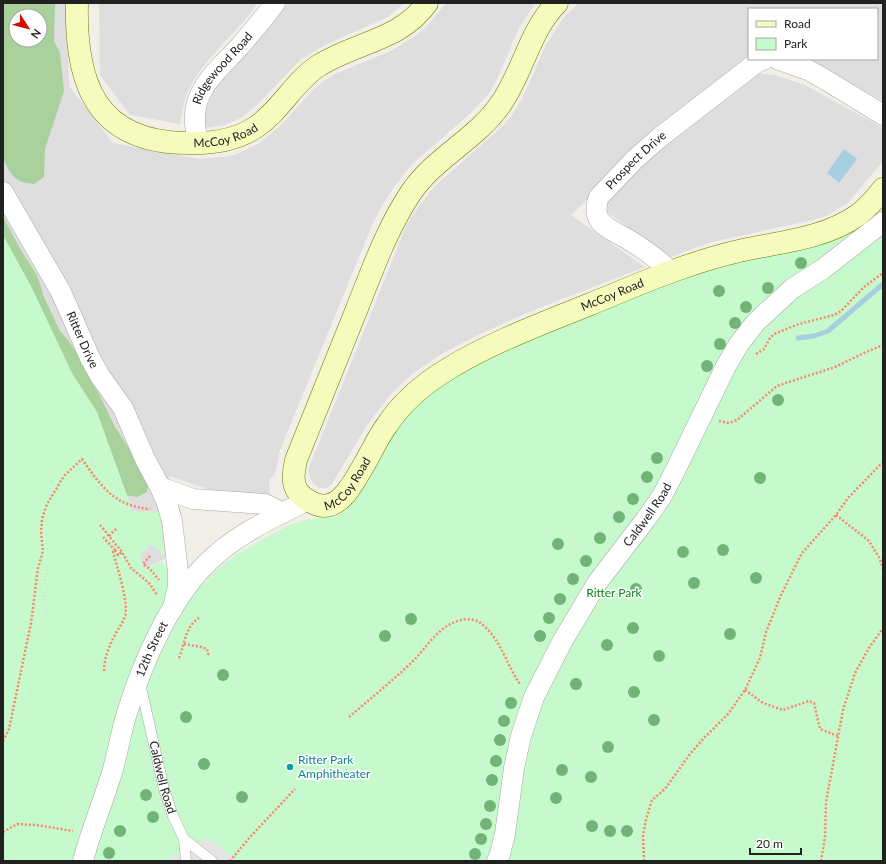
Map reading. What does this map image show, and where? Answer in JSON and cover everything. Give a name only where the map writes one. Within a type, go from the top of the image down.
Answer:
[{"type":"street","name":"McCoy Road","points":[[77,3],[81,64],[90,92],[104,112],[124,130],[135,134],[161,142],[199,144],[227,140],[241,136],[256,127],[271,114],[302,80],[317,67],[346,52],[391,34],[403,27],[427,3]]},
{"type":"street","name":"Ridgewood Road","points":[[199,144],[195,130],[194,116],[198,100],[205,86],[220,65],[239,46],[275,3]]},
{"type":"street","name":"McCoy Road","points":[[557,3],[536,31],[517,75],[499,105],[478,129],[425,175],[393,222],[374,264],[296,460],[294,470],[295,487],[303,497],[308,500],[321,505],[329,505],[344,496],[355,481],[387,425],[396,413],[417,392],[449,368],[493,345],[671,272],[737,251],[794,240],[827,231],[858,215],[883,189]]},
{"type":"street","name":"Prospect Drive","points":[[671,272],[646,251],[600,221],[596,212],[596,205],[599,197],[634,160],[659,138],[756,63],[763,60]]},
{"type":"street","points":[[779,60],[808,70],[883,115]]},
{"type":"street","name":"Ritter Drive","points":[[3,192],[61,292],[90,358],[100,376],[123,408],[145,460],[167,503],[172,521],[176,548],[178,586],[166,603]]},
{"type":"street","name":"Caldwell Road","points":[[497,861],[505,834],[514,768],[521,736],[534,697],[569,630],[597,583],[662,496],[726,366],[739,344],[756,322],[793,288],[823,269],[883,222]]},
{"type":"street","points":[[160,487],[193,499],[265,504],[283,513]]},
{"type":"street","name":"12th Street","points":[[83,861],[114,767],[126,716],[151,651],[166,603],[191,581],[216,554],[242,535],[308,500]]},
{"type":"lane","name":"Caldwell Road","points":[[139,679],[164,788],[173,816],[184,839],[212,861]]},
{"type":"lane","points":[[184,839],[186,861]]},
{"type":"path","points":[[753,355],[764,349],[774,334],[799,324],[834,315],[841,311],[864,287],[883,273]]},
{"type":"path","points":[[729,423],[736,420],[777,386],[836,367],[883,345]]},
{"type":"path","points":[[3,741],[9,729],[31,623],[38,568],[43,551],[40,532],[42,519],[47,504],[64,476],[82,458],[95,477],[120,501],[129,506],[155,510]]},
{"type":"path","points":[[644,861],[643,836],[646,819],[652,800],[665,789],[690,754],[728,714],[745,690],[760,658],[766,632],[802,553],[836,515],[848,498],[883,462]]},
{"type":"path","points":[[836,515],[869,542],[882,560],[883,568]]},
{"type":"path","points":[[100,525],[122,552],[131,568],[150,584],[166,603]]},
{"type":"path","points":[[109,536],[116,529]]},
{"type":"path","points":[[103,538],[118,555],[122,552]]},
{"type":"path","points":[[104,671],[105,660],[109,648],[113,638],[123,622],[126,610],[113,552],[115,550]]},
{"type":"path","points":[[150,556],[143,564],[155,574],[160,584]]},
{"type":"path","points":[[179,658],[189,627],[199,618]]},
{"type":"path","points":[[349,717],[394,678],[444,628],[454,622],[465,619],[474,620],[490,630],[514,676],[522,687],[534,697]]},
{"type":"path","points":[[821,861],[825,837],[826,802],[843,710],[855,673],[869,648],[883,628]]},
{"type":"path","points":[[184,644],[202,647],[207,650],[208,654],[211,655]]},
{"type":"path","points":[[745,690],[763,703],[784,710],[809,701],[814,703],[820,729],[838,736]]},
{"type":"path","points":[[230,861],[295,789]]},
{"type":"path","points":[[3,832],[17,824],[36,825],[76,832]]},
{"type":"shaded area","points":[[3,3],[67,3],[69,86],[113,143],[200,159],[234,155],[260,143],[281,125],[314,89],[324,81],[337,73],[391,51],[414,37],[426,27],[446,3],[535,3],[519,28],[490,92],[472,112],[412,164],[382,206],[373,223],[280,450],[275,474],[269,480],[270,497],[216,492],[169,476],[181,512],[184,550],[143,569],[128,498],[97,412],[3,235]]},
{"type":"shaded area","points":[[99,3],[258,3],[197,75],[187,92],[180,124],[130,115],[100,75]]},
{"type":"shaded area","points":[[287,3],[405,3],[388,17],[327,44],[301,59],[257,105],[241,118],[225,125],[204,128],[206,108],[215,89],[270,27]]},
{"type":"shaded area","points":[[579,3],[883,3],[883,101],[805,60],[878,60],[878,8],[748,8],[748,60],[629,159],[571,215],[645,267],[539,308],[484,332],[443,353],[412,374],[391,394],[367,425],[332,484],[326,488],[319,488],[311,480],[308,471],[310,465],[407,224],[434,187],[504,125],[514,112],[522,99],[544,49],[565,16]]},
{"type":"shaded area","points":[[755,73],[775,75],[805,85],[883,128],[883,161],[848,203],[828,215],[813,220],[712,242],[670,257],[608,213],[605,208],[605,197],[654,150]]},
{"type":"shaded area","points":[[208,838],[238,861],[168,861],[168,859]]},
{"type":"green space","points":[[3,3],[55,3],[54,41],[60,53],[64,91],[45,149],[44,177],[34,184],[22,182],[11,174],[3,159]]},
{"type":"green space","name":"Ritter Park","points":[[883,202],[883,861],[3,861],[3,235],[32,288],[72,373],[97,412],[128,498],[131,511],[159,512],[165,556],[150,544],[140,557],[143,569],[160,562],[202,586],[212,574],[234,556],[272,534],[290,525],[310,519],[336,517],[346,510],[354,501],[390,439],[405,418],[421,400],[462,369],[680,277],[844,235],[857,229]]},
{"type":"green space","points":[[3,217],[22,252],[37,275],[44,297],[60,331],[82,361],[115,427],[149,479],[147,492],[137,497],[124,495],[3,711]]},
{"type":"water","points":[[844,149],[857,159],[839,183],[827,173]]},
{"type":"waterway","points":[[798,338],[814,336],[828,331],[883,284]]},
{"type":"place","name":"Ritter Park Amphitheater","points":[[290,767]]}]
